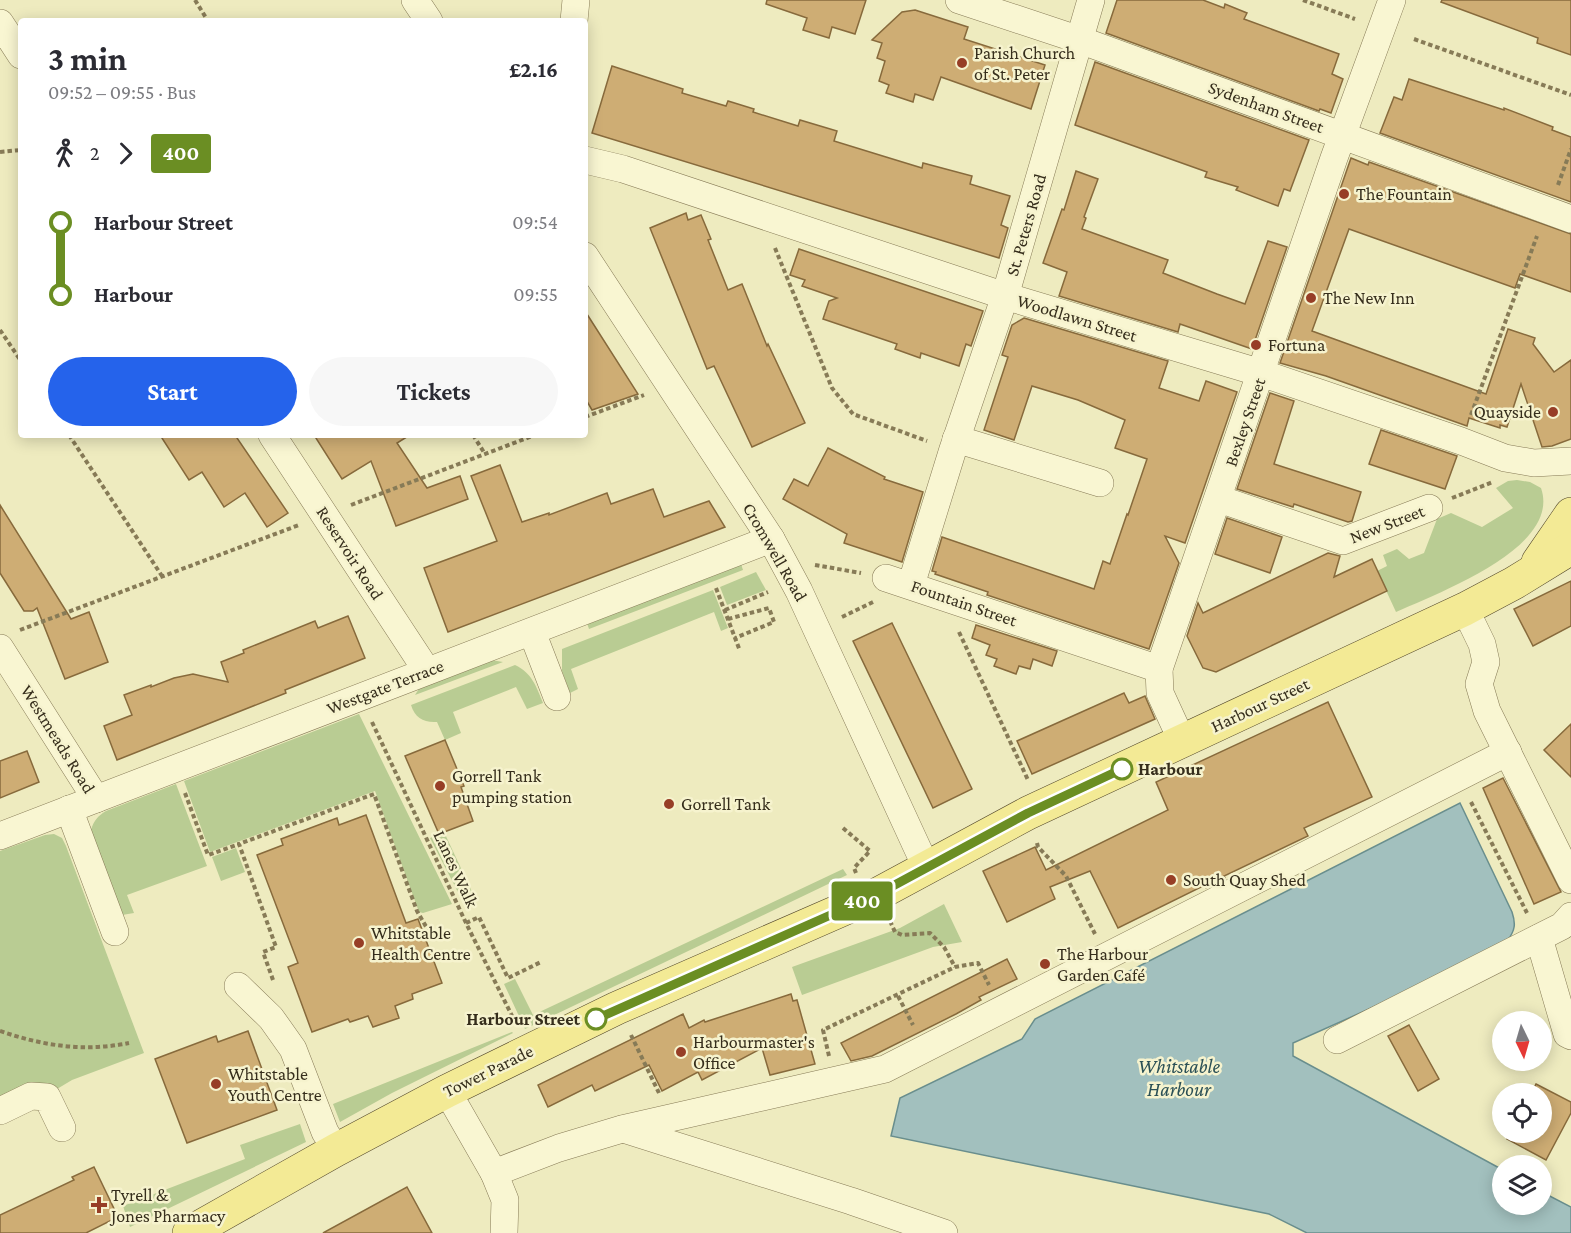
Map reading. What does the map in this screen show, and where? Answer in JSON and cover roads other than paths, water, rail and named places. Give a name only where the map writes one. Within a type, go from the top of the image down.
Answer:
[{"type":"main road","name":"Harbour Street","points":[[927,869],[1028,813],[1465,609],[1530,573],[1571,514]]},
{"type":"main road","points":[[1530,573],[1571,548]]},
{"type":"main road","name":"Tower Parade","points":[[189,1233],[447,1090],[627,1004],[872,897],[927,869]]},
{"type":"street","points":[[415,0],[427,18]]},
{"type":"street","points":[[574,18],[576,0]]},
{"type":"street","name":"Sydenham Street","points":[[959,0],[1080,40],[1559,214]]},
{"type":"street","name":"St. Peters Road","points":[[898,581],[955,444],[1005,296],[1092,0]]},
{"type":"street","name":"Bexley Street","points":[[1182,741],[1160,693],[1159,669],[1342,135],[1392,0]]},
{"type":"street","points":[[0,22],[18,50]]},
{"type":"street","name":"Woodlawn Street","points":[[588,161],[623,170],[1005,296],[1262,373],[1505,458],[1534,463],[1571,461]]},
{"type":"street","name":"Cromwell Road","points":[[588,261],[771,539],[816,628],[927,869]]},
{"type":"street","name":"Reservoir Road","points":[[274,438],[427,671]]},
{"type":"street","points":[[955,444],[1100,483]]},
{"type":"street","name":"New Street","points":[[1219,499],[1343,541],[1429,508]]},
{"type":"street","name":"Westgate Terrace","points":[[0,836],[771,539]]},
{"type":"street","name":"Fountain Street","points":[[898,581],[1159,669]]},
{"type":"street","points":[[1465,609],[1482,644],[1486,662],[1479,684],[1487,711],[1570,878]]},
{"type":"street","points":[[532,632],[557,697]]},
{"type":"street","name":"Westmeads Road","points":[[5,640],[96,799]]},
{"type":"street","points":[[494,1173],[559,1148],[622,1129],[885,1069],[1508,752]]},
{"type":"street","points":[[69,809],[115,932]]},
{"type":"street","points":[[1337,1040],[1562,926],[1571,916]]},
{"type":"street","points":[[1539,938],[1567,1034],[1571,1036]]},
{"type":"street","points":[[238,986],[271,1018],[293,1049],[325,1132],[336,1150]]},
{"type":"street","points":[[447,1090],[494,1173],[505,1200],[504,1233]]},
{"type":"street","points":[[0,1111],[31,1096],[46,1097],[62,1128]]},
{"type":"street","points":[[622,1129],[851,1201],[944,1233]]},
{"type":"water","name":"Whitstable Harbour","points":[[1460,803],[1512,912],[1514,927],[1508,940],[1396,997],[1293,1043],[1293,1056],[1492,1164],[1492,1215],[1552,1215],[1552,1197],[1571,1207],[1571,1233],[1307,1233],[1269,1214],[891,1136],[900,1098],[1022,1039],[1035,1019]]},
{"type":"place","name":"Parish Church of St. Peter","points":[[962,63]]},
{"type":"place","name":"The Fountain","points":[[1344,194]]},
{"type":"place","name":"The New Inn","points":[[1311,298]]},
{"type":"place","name":"Fortuna","points":[[1256,345]]},
{"type":"place","name":"Quayside","points":[[1553,412]]},
{"type":"place","name":"Harbour","points":[[1122,769]]},
{"type":"place","name":"Gorrell Tank pumping station","points":[[440,786]]},
{"type":"place","name":"Gorrell Tank","points":[[669,804]]},
{"type":"place","name":"South Quay Shed","points":[[1171,880]]},
{"type":"place","name":"Whitstable Health Centre","points":[[359,943]]},
{"type":"place","name":"The Harbour Garden Café","points":[[1045,964]]},
{"type":"place","name":"Harbour Street","points":[[596,1019]]},
{"type":"place","name":"Harbourmaster's Office","points":[[681,1052]]},
{"type":"place","name":"Whitstable Youth Centre","points":[[216,1084]]},
{"type":"place","name":"Tyrell & Jones Pharmacy","points":[[99,1205]]}]
